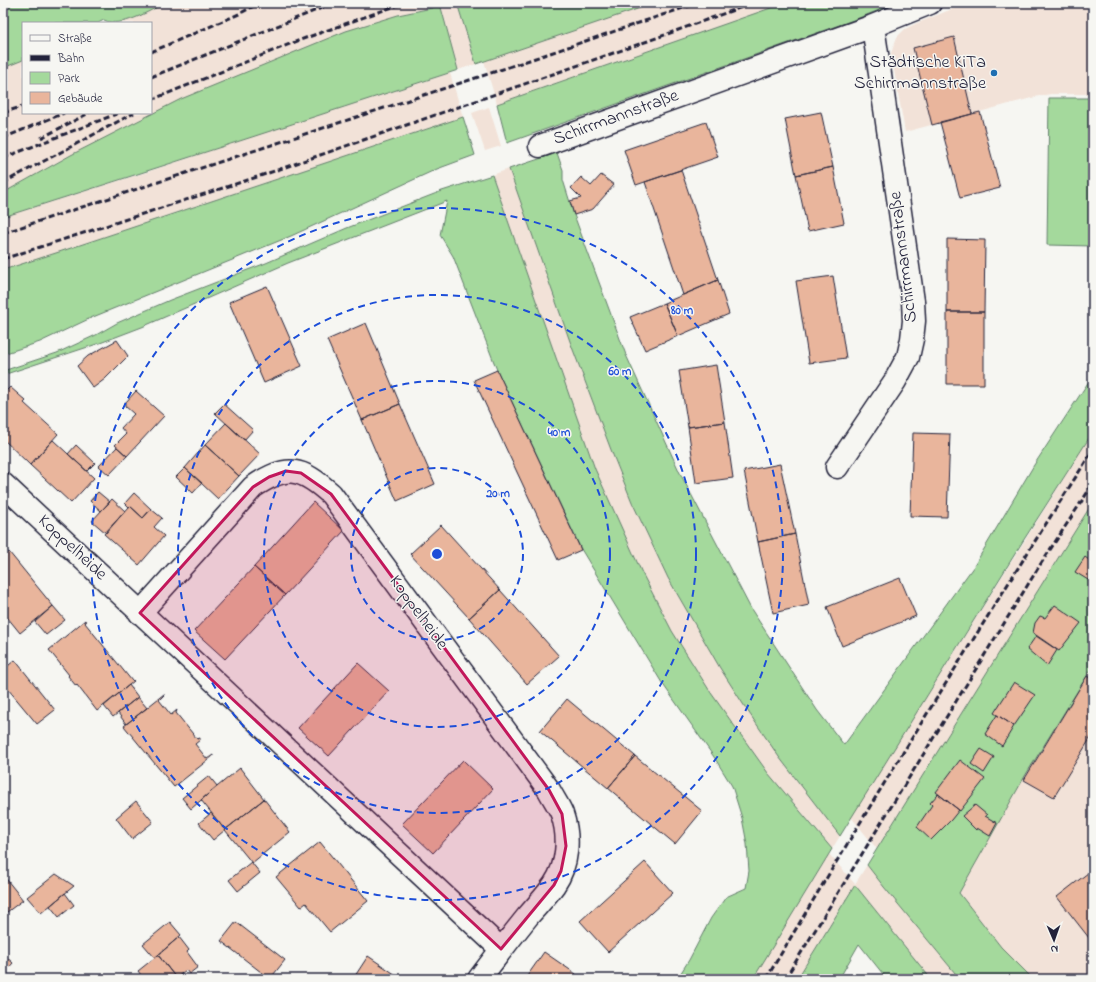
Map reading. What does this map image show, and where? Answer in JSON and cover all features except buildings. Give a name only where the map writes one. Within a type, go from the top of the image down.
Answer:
[{"type":"street","name":"Schirrmannstraße","points":[[540,146],[873,26],[930,3]]},
{"type":"street","name":"Schirrmannstraße","points":[[837,467],[895,381],[908,357],[914,321],[913,301],[873,26]]},
{"type":"street","name":"Koppelheide","points":[[140,612],[253,487],[269,477],[286,471],[301,473],[318,482],[330,494],[549,790],[562,814],[566,830],[565,859],[554,885],[501,949],[479,979]]},
{"type":"street","name":"Koppelheide","points":[[3,484],[501,949]]},
{"type":"highlighted area","points":[[286,471],[301,473],[331,494],[549,790],[562,814],[566,846],[561,871],[554,885],[501,949],[140,613],[253,487],[269,477]]},
{"type":"shaded area","points":[[165,3],[431,3],[432,7],[398,15],[346,31],[71,155],[3,193],[3,68],[22,60],[22,114],[152,114],[152,22],[123,22]]},
{"type":"shaded area","points":[[457,3],[476,64],[458,70],[440,4]]},
{"type":"shaded area","points":[[655,3],[785,3],[497,104],[484,61]]},
{"type":"shaded area","name":"Städtische KiTa Schirrmannstraße","points":[[967,3],[1093,3],[1093,94],[1051,94],[1039,96],[905,132],[891,53],[897,37],[905,29],[915,24]]},
{"type":"shaded area","points":[[450,73],[463,117],[3,270],[3,217],[147,172]]},
{"type":"shaded area","points":[[489,107],[501,146],[485,151],[472,113]]},
{"type":"shaded area","points":[[509,169],[572,347],[613,455],[632,502],[668,578],[720,668],[745,707],[779,757],[840,836],[832,849],[768,773],[711,693],[672,631],[642,573],[595,469],[492,175]]},
{"type":"shaded area","points":[[1093,432],[1093,502],[877,849],[851,817]]},
{"type":"shaded area","points":[[1093,666],[1093,979],[1033,979],[1001,947],[959,893],[1025,776]]},
{"type":"shaded area","points":[[829,854],[855,884],[867,865],[960,979],[931,979],[855,885],[797,979],[753,979]]},
{"type":"green space","points":[[17,3],[165,3],[127,21],[111,22],[104,20],[100,22],[22,22],[22,60],[3,68],[3,9]]},
{"type":"green space","points":[[457,3],[655,3],[476,64]]},
{"type":"green space","points":[[785,3],[897,3],[859,18],[507,143],[497,104]]},
{"type":"green space","points":[[440,4],[458,70],[3,217],[3,193],[71,155],[181,99],[346,31],[398,15],[432,8]]},
{"type":"green space","points":[[1049,98],[1093,98],[1093,246],[1047,245]]},
{"type":"green space","points":[[463,117],[475,155],[437,169],[291,236],[93,317],[40,342],[3,354],[3,270]]},
{"type":"green space","points":[[557,153],[563,170],[563,180],[574,215],[626,355],[680,473],[751,609],[817,710],[844,745],[974,566],[1034,465],[1093,375],[1093,432],[1023,541],[840,836],[779,757],[720,668],[668,578],[632,502],[572,347],[509,169]]},
{"type":"green space","points":[[492,175],[595,469],[642,573],[672,631],[711,693],[768,773],[832,849],[753,979],[677,979],[689,960],[711,918],[726,897],[746,888],[749,871],[747,844],[742,818],[732,786],[714,757],[662,683],[581,549],[497,370],[453,256],[440,235],[447,201],[288,263],[142,327],[100,343],[3,375],[3,371],[57,353],[96,335],[117,323],[170,300],[266,263],[347,228],[442,191]]},
{"type":"green space","points":[[1093,502],[1093,666],[1025,776],[959,893],[1001,947],[1033,979],[960,979],[867,865]]},
{"type":"green space","points":[[855,885],[931,979],[887,979],[859,944],[839,979],[797,979]]},
{"type":"railway","points":[[152,52],[239,14],[259,3]]},
{"type":"railway","points":[[152,77],[334,3]]},
{"type":"railway","points":[[152,100],[300,40],[404,3]]},
{"type":"railway","points":[[3,233],[488,74],[698,3]]},
{"type":"railway","points":[[3,259],[257,177],[753,3]]},
{"type":"railway","points":[[3,113],[22,106]]},
{"type":"railway","points":[[3,138],[62,114]]},
{"type":"railway","points":[[41,138],[87,114]]},
{"type":"railway","points":[[3,158],[116,114]]},
{"type":"railway","points":[[3,183],[132,114]]},
{"type":"railway","points":[[766,979],[927,713],[1093,450]]},
{"type":"railway","points":[[785,979],[1040,565],[1093,484]]},
{"type":"place","name":"Städtische KiTa Schirrmannstraße","points":[[994,73]]}]
